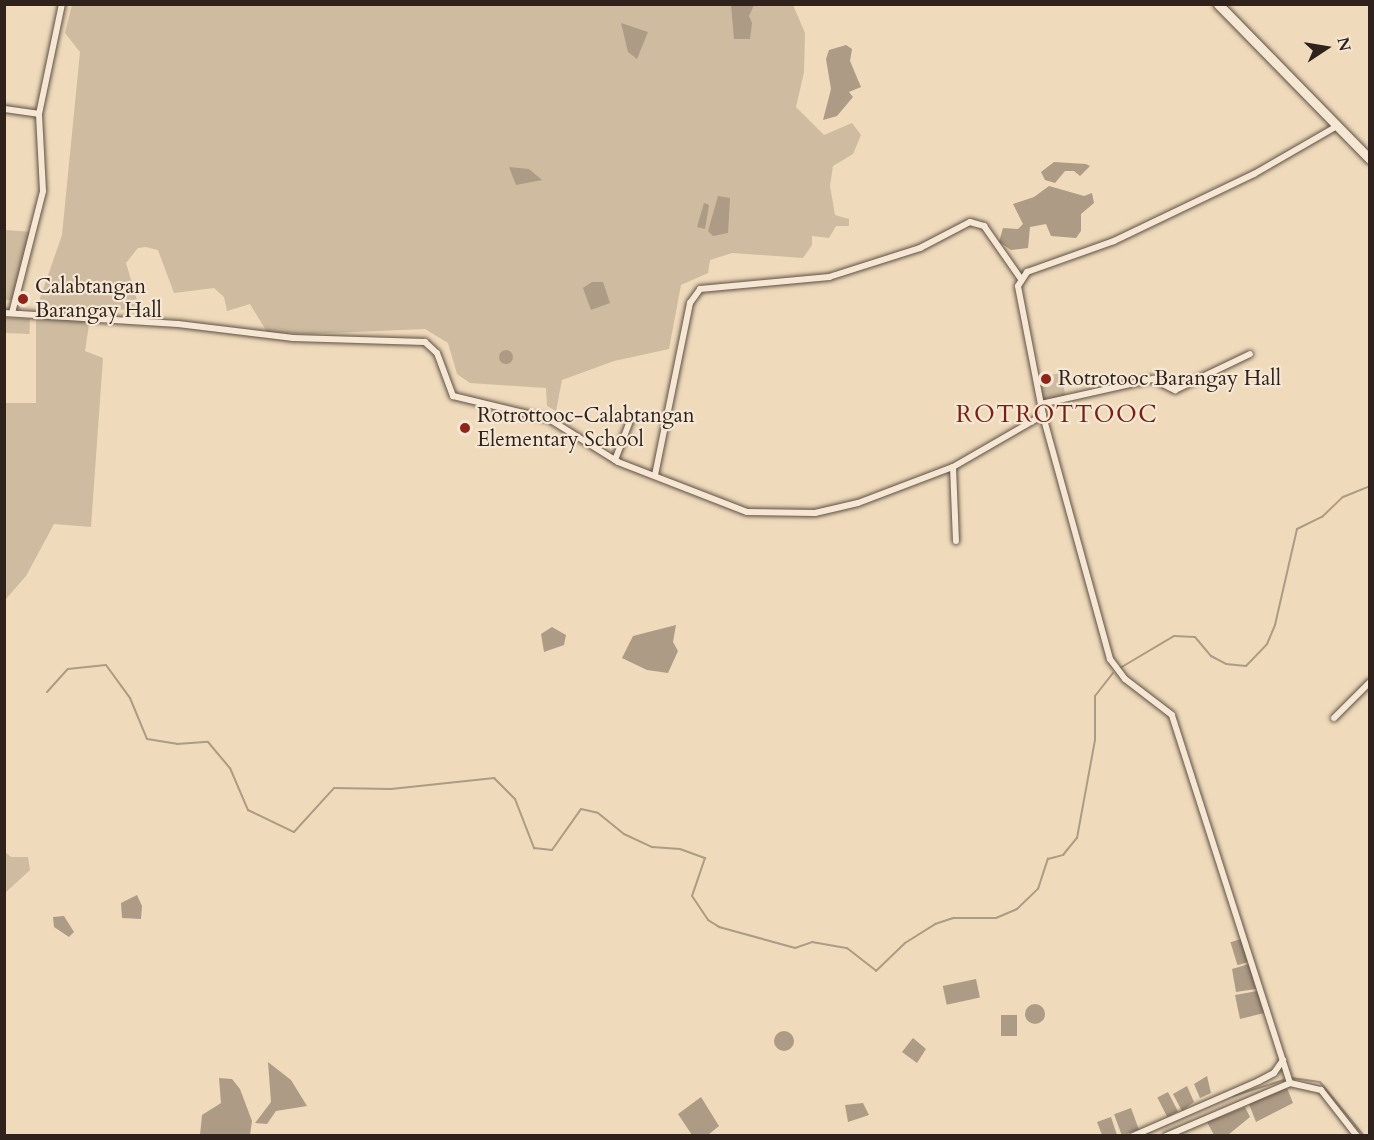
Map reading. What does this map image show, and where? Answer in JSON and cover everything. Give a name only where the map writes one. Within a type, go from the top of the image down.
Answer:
[{"type":"main road","points":[[1218,4],[1370,159]]},
{"type":"street","points":[[62,4],[39,114],[45,183],[8,313],[178,324],[293,338],[425,342],[437,352],[453,396],[549,419],[615,460],[747,512],[815,513],[858,503],[953,467],[1043,415]]},
{"type":"street","points":[[4,109],[39,114]]},
{"type":"street","points":[[1290,1083],[1172,715],[1125,679],[1110,659],[1043,415],[1018,286],[1027,272],[1114,242],[1211,195],[1337,126]]},
{"type":"street","points":[[655,475],[690,303],[700,289],[829,277],[920,248],[970,222],[984,226],[1021,279]]},
{"type":"street","points":[[1041,404],[1153,379],[1175,390],[1250,354]]},
{"type":"street","points":[[615,460],[630,420]]},
{"type":"street","points":[[953,467],[956,541]]},
{"type":"street","points":[[1334,718],[1370,682]]},
{"type":"street","points":[[1133,1136],[1260,1081],[1274,1073],[1283,1059]]},
{"type":"street","points":[[1166,1136],[1290,1083],[1321,1090],[1357,1136]]},
{"type":"shaded area","points":[[72,5],[793,5],[805,33],[804,72],[796,107],[824,135],[852,123],[861,135],[853,154],[833,166],[830,186],[835,215],[849,219],[849,226],[836,226],[829,238],[812,236],[812,245],[803,258],[732,253],[710,260],[708,273],[681,285],[669,349],[614,361],[562,380],[556,411],[547,406],[546,388],[470,383],[457,374],[448,343],[425,329],[307,334],[267,332],[250,304],[227,311],[224,297],[214,288],[174,293],[158,250],[146,247],[138,248],[126,263],[140,310],[37,307],[62,235],[80,52],[65,33]]},
{"type":"shaded area","points":[[731,5],[754,5],[749,16],[752,23],[750,39],[734,39]]},
{"type":"shaded area","points":[[621,23],[648,32],[637,59],[628,52]]},
{"type":"shaded area","points":[[846,45],[852,49],[850,61],[861,87],[849,92],[853,97],[837,116],[823,120],[831,89],[826,59],[829,50]]},
{"type":"shaded area","points":[[1054,162],[1090,166],[1080,176],[1074,171],[1065,171],[1055,183],[1045,180],[1041,172]]},
{"type":"shaded area","points":[[509,167],[529,169],[542,180],[516,185]]},
{"type":"shaded area","points":[[1049,186],[1084,196],[1092,193],[1094,203],[1081,214],[1081,231],[1076,238],[1051,236],[1046,224],[1030,227],[1028,248],[1011,250],[999,242],[1003,228],[1018,229],[1023,224],[1013,204],[1034,197]]},
{"type":"shaded area","points":[[718,196],[730,198],[728,233],[713,236],[708,231]]},
{"type":"shaded area","points":[[704,203],[709,205],[705,229],[697,227]]},
{"type":"shaded area","points":[[5,230],[33,232],[15,300],[5,300]]},
{"type":"shaded area","points":[[592,282],[603,282],[610,303],[591,310],[583,288]]},
{"type":"shaded area","points":[[36,315],[90,318],[85,351],[103,358],[91,527],[54,524],[26,576],[5,600],[5,403],[36,403]]},
{"type":"shaded area","points":[[4,318],[30,319],[29,334],[4,333]]},
{"type":"shaded area","points":[[503,350],[509,350],[513,357],[509,364],[503,364],[499,360],[499,354]]},
{"type":"shaded area","points":[[1061,373],[1066,398],[1041,402],[1036,378]]},
{"type":"shaded area","points":[[676,625],[673,642],[678,651],[668,673],[647,670],[622,658],[633,636]]},
{"type":"shaded area","points":[[552,627],[566,635],[564,645],[544,652],[541,634]]},
{"type":"shaded area","points":[[5,852],[11,857],[28,857],[30,870],[5,893]]},
{"type":"shaded area","points":[[137,895],[142,906],[141,919],[122,918],[121,903]]},
{"type":"shaded area","points":[[64,916],[74,932],[69,937],[54,927],[53,917]]},
{"type":"shaded area","points":[[1241,939],[1248,962],[1237,965],[1230,942]]},
{"type":"shaded area","points":[[1249,964],[1256,989],[1236,992],[1232,969]]},
{"type":"shaded area","points":[[976,979],[980,998],[947,1005],[943,986]]},
{"type":"shaded area","points":[[1257,991],[1264,1013],[1240,1019],[1235,995]]},
{"type":"shaded area","points":[[1035,1004],[1042,1007],[1045,1014],[1042,1021],[1035,1024],[1028,1021],[1025,1014],[1028,1007]]},
{"type":"shaded area","points":[[1001,1015],[1017,1015],[1017,1036],[1001,1036]]},
{"type":"shaded area","points":[[784,1031],[791,1034],[794,1041],[791,1048],[784,1051],[777,1048],[774,1041],[777,1034]]},
{"type":"shaded area","points":[[913,1038],[926,1049],[917,1063],[902,1052]]},
{"type":"shaded area","points":[[268,1062],[291,1080],[307,1106],[276,1111],[267,1124],[255,1123],[271,1102]]},
{"type":"shaded area","points":[[1207,1076],[1211,1093],[1200,1098],[1194,1084]]},
{"type":"shaded area","points":[[219,1078],[232,1079],[240,1089],[252,1121],[250,1135],[200,1135],[202,1115],[221,1103]]},
{"type":"shaded area","points":[[1187,1086],[1194,1102],[1182,1111],[1173,1094]]},
{"type":"shaded area","points":[[1287,1088],[1293,1103],[1256,1122],[1249,1104]]},
{"type":"shaded area","points":[[1168,1092],[1178,1112],[1167,1117],[1157,1097]]},
{"type":"shaded area","points":[[701,1097],[719,1126],[708,1135],[692,1135],[678,1114]]},
{"type":"shaded area","points":[[863,1103],[869,1115],[848,1122],[845,1105]]},
{"type":"shaded area","points":[[1245,1107],[1250,1117],[1228,1135],[1214,1135],[1207,1122]]},
{"type":"shaded area","points":[[1131,1108],[1139,1130],[1122,1136],[1114,1114]]},
{"type":"shaded area","points":[[1111,1117],[1117,1135],[1102,1135],[1097,1122]]},
{"type":"waterway","points":[[1120,668],[1174,636],[1195,637],[1211,656],[1226,664],[1246,666],[1267,644],[1275,625],[1297,529],[1322,517],[1343,497],[1370,486]]},
{"type":"waterway","points":[[47,692],[68,669],[106,665],[130,698],[147,739],[177,744],[208,742],[230,768],[248,810],[294,832],[334,788],[391,789],[494,778],[515,799],[534,848],[552,850],[581,809],[598,813],[624,834],[652,847],[680,849],[705,858],[692,896],[708,920],[719,927],[795,948],[812,942],[847,948],[876,971],[905,943],[935,924],[954,918],[996,918],[1017,909],[1038,889],[1048,859],[1063,855],[1077,838],[1095,740],[1095,696],[1113,673]]},
{"type":"waterway","points":[[1292,1078],[1320,1082],[1364,1136]]},
{"type":"waterway","points":[[1233,1096],[1284,1080]]},
{"type":"place","name":"Calabtangan Barangay Hall","points":[[23,299]]},
{"type":"place","name":"Rotrotooc Barangay Hall","points":[[1046,379]]},
{"type":"place","name":"Rotrottooc-Calabtangan Elementary School","points":[[465,428]]},
{"type":"district","name":"ROTROTTOOC","points":[[1057,415]]}]
